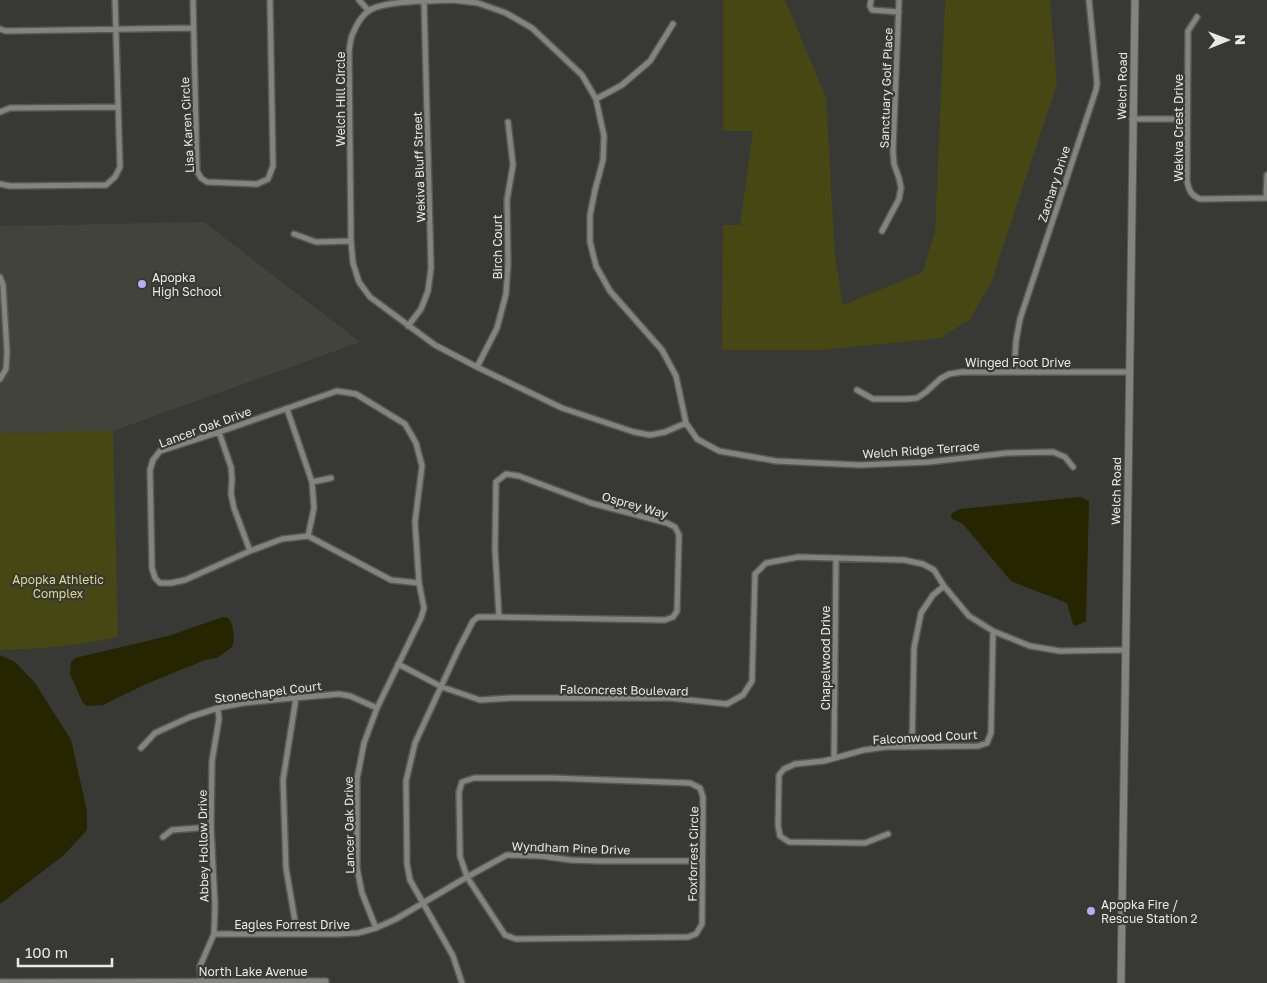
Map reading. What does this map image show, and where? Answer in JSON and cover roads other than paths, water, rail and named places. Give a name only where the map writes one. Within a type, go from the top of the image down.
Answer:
[{"type":"street","points":[[0,184],[10,186],[106,185],[115,177],[120,167],[115,0]]},
{"type":"street","name":"Lisa Karen Circle","points":[[193,0],[197,171],[200,178],[206,182],[257,184],[268,179],[273,166],[270,0]]},
{"type":"street","points":[[359,0],[369,11],[393,2],[453,0],[478,3],[506,13],[532,28],[582,75],[596,99],[604,136],[604,160],[590,215],[590,242],[596,266],[610,291],[662,350],[676,376],[686,423]]},
{"type":"street","points":[[871,0],[870,6],[872,10],[899,12]]},
{"type":"street","name":"Sanctuary Golf Place","points":[[882,231],[899,198],[901,188],[894,164],[893,151],[899,0]]},
{"type":"street","name":"Zachary Drive","points":[[1014,372],[1020,319],[1096,90],[1097,83],[1089,0]]},
{"type":"street","name":"Welch Road","points":[[1121,983],[1134,0]]},
{"type":"street","name":"Wekiva Bluff Street","points":[[408,326],[421,310],[428,291],[432,268],[424,1]]},
{"type":"street","name":"Welch Hill Circle","points":[[369,11],[352,34],[349,52],[351,241],[353,263],[359,282],[370,297],[435,345],[562,408],[634,432],[650,435],[665,432],[686,423]]},
{"type":"street","name":"Wekiva Crest Drive","points":[[1197,18],[1188,31],[1186,181],[1189,190],[1193,196],[1200,198],[1267,198]]},
{"type":"street","points":[[596,99],[622,86],[650,61],[673,24]]},
{"type":"street","points":[[0,30],[193,28]]},
{"type":"street","points":[[0,112],[10,108],[118,107]]},
{"type":"street","points":[[1132,119],[1186,119]]},
{"type":"street","name":"Birch Court","points":[[477,367],[497,328],[506,294],[508,264],[506,200],[513,165],[508,122]]},
{"type":"street","points":[[1267,175],[1267,198]]},
{"type":"street","points":[[294,234],[316,242],[351,241]]},
{"type":"street","points":[[0,278],[3,285],[7,352],[6,368],[0,379]]},
{"type":"street","name":"Winged Foot Drive","points":[[857,390],[873,399],[906,400],[917,398],[949,374],[962,372],[1130,372]]},
{"type":"street","name":"Lancer Oak Drive","points":[[308,536],[282,539],[185,580],[160,583],[155,578],[152,568],[150,470],[153,460],[160,451],[336,391],[356,394],[405,424],[416,443],[422,466],[415,522],[419,583],[424,608],[421,618],[377,708],[364,742],[356,780],[356,868],[362,893],[376,928]]},
{"type":"street","points":[[287,409],[312,482],[314,508],[308,536],[391,580],[419,583]]},
{"type":"street","name":"Welch Ridge Terrace","points":[[686,423],[696,439],[719,451],[776,460],[860,465],[930,462],[1007,452],[1053,452],[1065,457],[1073,467]]},
{"type":"street","points":[[219,432],[231,467],[231,494],[234,508],[250,551]]},
{"type":"street","name":"Osprey Way","points":[[442,686],[473,621],[478,617],[665,620],[673,617],[677,611],[679,535],[675,527],[667,523],[591,503],[519,476],[506,474],[496,482],[495,549],[499,617]]},
{"type":"street","points":[[312,482],[331,478]]},
{"type":"street","name":"Falconcrest Boulevard","points":[[398,664],[442,686],[480,700],[512,698],[670,698],[727,704],[743,695],[752,681],[755,574],[766,564],[800,558],[904,560],[923,564],[934,570],[944,586],[970,616],[993,631],[1030,646],[1060,652],[1125,650]]},
{"type":"street","name":"Chapelwood Drive","points":[[834,758],[836,558]]},
{"type":"street","points":[[912,747],[914,648],[921,614],[933,595],[944,586]]},
{"type":"street","name":"Falconwood Court","points":[[888,834],[865,843],[789,842],[780,836],[778,825],[779,775],[784,769],[795,764],[824,761],[864,750],[886,747],[978,746],[988,743],[991,733],[993,631]]},
{"type":"street","points":[[442,686],[415,743],[406,781],[407,864],[410,880],[453,956],[462,983]]},
{"type":"street","name":"Stonechapel Court","points":[[141,748],[155,733],[190,717],[218,708],[339,694],[350,696],[377,708]]},
{"type":"street","points":[[296,698],[283,780],[286,868],[298,933]]},
{"type":"street","name":"Abbey Hollow Drive","points":[[201,982],[200,966],[214,934],[215,906],[211,827],[212,760],[218,708]]},
{"type":"street","name":"Foxforrest Circle","points":[[474,778],[552,778],[690,783],[700,788],[703,797],[702,924],[696,934],[688,938],[516,939],[505,935],[467,877],[460,856],[459,792],[462,782],[474,778]]},
{"type":"street","points":[[164,837],[172,830],[211,827]]},
{"type":"street","name":"Wyndham Pine Drive","points":[[422,903],[507,855],[599,861],[702,861]]},
{"type":"street","name":"Eagles Forrest Drive","points":[[214,934],[358,933],[376,928],[396,919],[422,903]]},
{"type":"street","name":"North Lake Avenue","points":[[0,982],[326,981]]},
{"type":"place","name":"Apopka High School","points":[[142,284]]},
{"type":"place","name":"Apopka Fire / Rescue Station 2","points":[[1091,911]]},
{"type":"park label","name":"Apopka Athletic Complex","points":[[58,586]]}]
